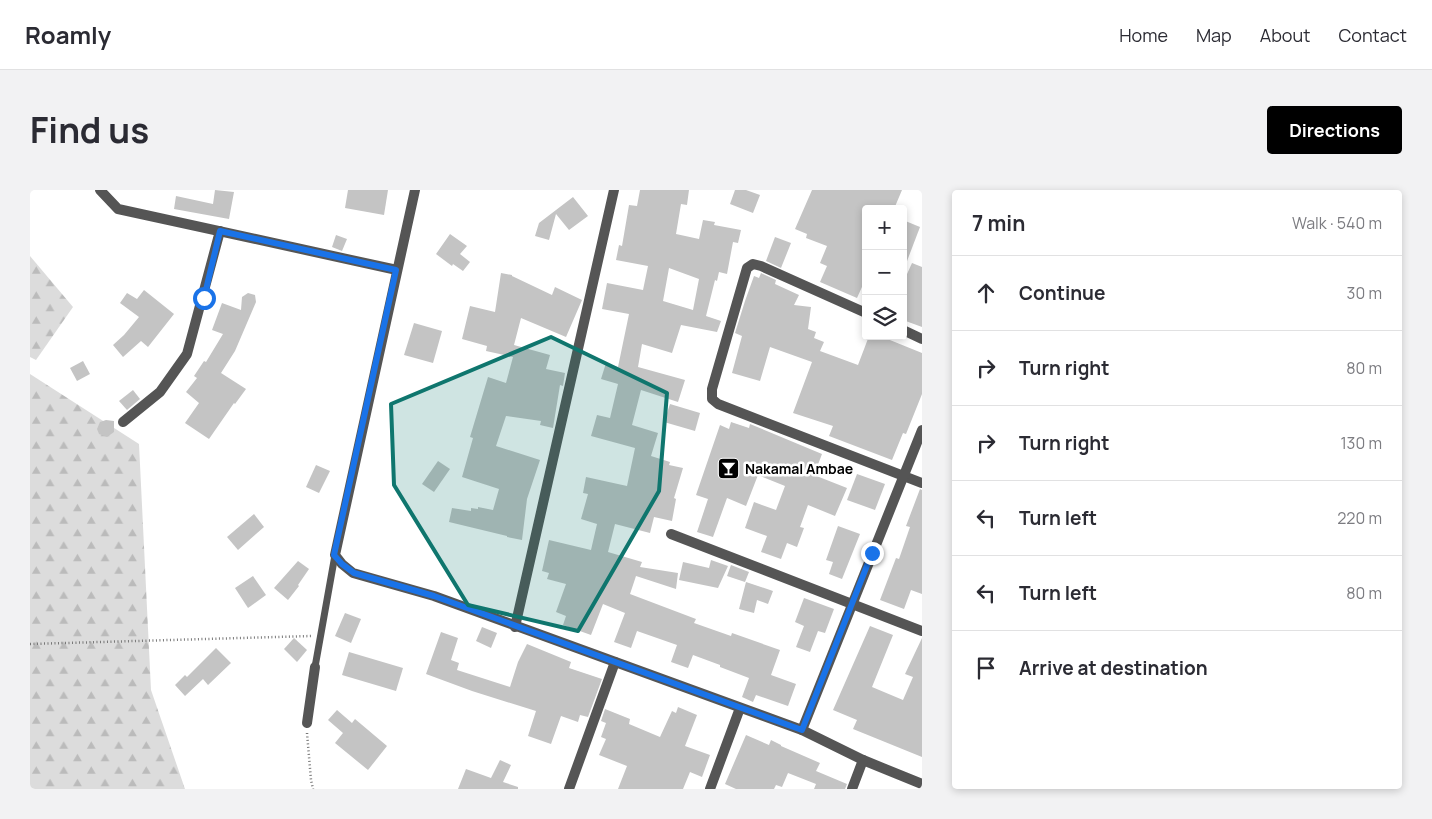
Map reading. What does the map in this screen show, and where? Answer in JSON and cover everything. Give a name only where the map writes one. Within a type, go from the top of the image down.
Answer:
[{"type":"street","points":[[100,190],[118,208],[396,270]]},
{"type":"street","points":[[415,190],[334,555],[354,573],[434,596],[802,730],[863,760],[922,784]]},
{"type":"street","points":[[515,626],[614,190]]},
{"type":"street","points":[[123,422],[160,392],[187,354],[220,231]]},
{"type":"street","points":[[862,311],[753,264],[747,268],[712,389],[712,399],[718,404],[922,484]]},
{"type":"street","points":[[907,332],[922,339]]},
{"type":"street","points":[[802,730],[922,430]]},
{"type":"street","points":[[671,534],[922,631]]},
{"type":"street","points":[[569,789],[615,662]]},
{"type":"street","points":[[307,723],[315,667]]},
{"type":"street","points":[[710,789],[740,708]]},
{"type":"street","points":[[852,789],[863,760]]},
{"type":"lane","points":[[315,667],[334,555]]},
{"type":"path","points":[[30,644],[320,636]]},
{"type":"path","points":[[307,723],[313,789]]},
{"type":"highlighted area","points":[[551,337],[667,393],[659,491],[578,631],[468,605],[394,485],[391,404]]},
{"type":"green space","points":[[30,256],[73,307],[36,360],[30,357]]},
{"type":"green space","points":[[30,374],[139,444],[151,690],[185,789],[30,789]]},
{"type":"building","points":[[215,190],[234,192],[229,219],[174,209],[176,196],[213,204]]},
{"type":"building","points":[[348,190],[388,190],[384,215],[345,208]]},
{"type":"building","points":[[640,190],[689,190],[687,205],[681,204],[676,234],[699,239],[703,220],[715,222],[714,225],[741,230],[738,243],[733,242],[727,274],[719,272],[717,281],[715,280],[706,316],[721,321],[717,332],[681,325],[672,353],[642,344],[638,367],[685,380],[678,402],[641,390],[632,425],[658,433],[651,456],[670,462],[669,465],[683,468],[674,498],[676,499],[672,521],[654,517],[650,533],[615,524],[608,552],[642,562],[640,567],[678,573],[676,589],[636,576],[630,594],[696,619],[694,623],[731,636],[732,633],[780,650],[771,675],[796,684],[788,706],[756,695],[753,702],[742,697],[749,678],[720,667],[720,665],[693,655],[688,668],[671,662],[677,645],[637,631],[631,648],[614,642],[625,613],[603,604],[591,635],[563,625],[566,616],[556,612],[566,584],[547,579],[549,573],[542,571],[549,540],[591,550],[597,524],[581,519],[588,494],[583,493],[586,477],[627,486],[635,448],[591,436],[597,415],[610,418],[618,384],[601,379],[606,363],[618,367],[629,314],[602,309],[607,283],[643,290],[648,266],[616,260],[619,245],[622,246],[629,205],[637,206]],"holes":[[[669,268],[699,279],[693,310],[663,301]]]},
{"type":"building","points":[[735,190],[746,190],[760,195],[753,213],[730,204]]},
{"type":"building","points":[[812,190],[902,190],[896,205],[862,205],[862,287],[857,298],[820,282],[827,266],[820,263],[827,246],[806,238],[807,234],[795,229]]},
{"type":"building","points":[[573,197],[588,216],[569,230],[556,214],[549,240],[535,236],[539,223]]},
{"type":"building","points":[[907,222],[920,227],[907,261]]},
{"type":"building","points":[[450,234],[467,246],[460,254],[470,262],[463,271],[453,264],[452,266],[436,254]]},
{"type":"building","points":[[336,235],[347,239],[342,251],[332,247]]},
{"type":"building","points":[[775,237],[791,243],[781,268],[766,261]]},
{"type":"building","points":[[912,263],[922,267],[922,327],[907,321],[907,274]]},
{"type":"building","points":[[501,273],[512,275],[552,295],[555,287],[582,300],[566,337],[521,318],[514,345],[550,355],[546,369],[565,373],[563,386],[560,385],[553,428],[540,425],[541,421],[506,416],[496,446],[540,460],[527,499],[522,540],[449,522],[452,508],[471,511],[471,508],[478,509],[478,507],[493,510],[499,489],[462,477],[473,438],[470,437],[488,377],[506,383],[513,357],[486,351],[487,346],[462,339],[470,306],[495,312]]},
{"type":"building","points":[[761,273],[776,280],[775,284],[799,295],[794,305],[811,307],[808,329],[816,332],[814,338],[824,342],[820,351],[858,365],[867,340],[890,340],[922,353],[922,394],[906,434],[903,433],[892,460],[829,436],[833,426],[793,413],[812,362],[770,347],[760,381],[732,373],[742,336],[735,333],[754,276],[759,278]]},
{"type":"building","points":[[144,290],[174,314],[148,347],[141,341],[123,357],[113,345],[139,317],[120,303],[127,293],[137,299]]},
{"type":"building","points":[[248,293],[255,295],[256,302],[235,351],[221,373],[246,389],[209,439],[185,423],[199,403],[186,392],[197,378],[194,376],[204,361],[206,362],[223,334],[212,330],[222,303],[241,310],[242,297]]},
{"type":"building","points":[[414,323],[442,331],[433,363],[404,355]]},
{"type":"building","points":[[83,361],[90,374],[77,381],[70,368]]},
{"type":"building","points":[[133,390],[140,399],[127,410],[119,401]]},
{"type":"building","points":[[670,404],[700,413],[695,431],[664,422]]},
{"type":"building","points":[[106,420],[114,421],[114,432],[107,437],[99,434],[97,429],[100,422]]},
{"type":"building","points":[[731,422],[749,428],[750,424],[822,454],[814,475],[847,488],[835,516],[808,505],[800,527],[804,528],[797,547],[787,543],[781,559],[761,552],[767,536],[745,528],[754,502],[776,510],[785,486],[758,475],[746,506],[727,498],[713,537],[697,532],[708,499],[696,495],[720,425],[729,429]]},
{"type":"building","points":[[438,461],[450,469],[434,492],[422,484]]},
{"type":"building","points":[[316,465],[330,471],[319,493],[306,487]]},
{"type":"building","points":[[857,474],[885,484],[875,510],[847,500]]},
{"type":"building","points":[[920,489],[922,490],[922,594],[911,590],[904,609],[880,600],[896,558],[899,559],[910,527],[906,526]]},
{"type":"building","points":[[254,514],[264,527],[238,550],[227,537]]},
{"type":"building","points":[[838,526],[860,534],[842,579],[829,574],[833,562],[826,560]]},
{"type":"building","points":[[711,560],[728,566],[718,588],[679,580],[683,562],[709,568]]},
{"type":"building","points":[[298,561],[309,569],[288,600],[274,588]]},
{"type":"building","points":[[731,565],[749,572],[745,582],[727,576]]},
{"type":"building","points":[[253,576],[266,595],[248,608],[235,588]]},
{"type":"building","points":[[746,582],[773,591],[768,604],[757,600],[754,613],[739,609]]},
{"type":"building","points":[[804,598],[834,609],[825,633],[818,631],[810,652],[796,647],[804,626],[795,622]]},
{"type":"building","points":[[345,613],[361,619],[351,643],[335,636]]},
{"type":"building","points":[[870,626],[893,635],[872,687],[903,700],[913,677],[905,674],[922,638],[922,757],[853,729],[857,720],[833,710]]},
{"type":"building","points":[[482,627],[497,633],[491,648],[476,641]]},
{"type":"building","points":[[441,632],[458,638],[451,660],[459,663],[457,670],[510,687],[518,662],[527,644],[571,662],[569,668],[602,679],[588,717],[580,715],[578,722],[561,716],[551,744],[528,736],[536,711],[426,674]]},
{"type":"building","points":[[294,638],[307,650],[297,662],[284,649]]},
{"type":"building","points":[[216,648],[231,663],[208,685],[203,679],[185,696],[175,685],[185,675],[187,677]]},
{"type":"building","points":[[349,652],[403,668],[396,691],[342,675]]},
{"type":"building","points":[[678,707],[697,715],[685,746],[710,755],[702,777],[690,772],[683,789],[618,789],[627,766],[599,755],[606,739],[601,737],[606,723],[601,721],[605,709],[630,719],[629,724],[660,737],[672,711],[676,713]]},
{"type":"building","points":[[337,710],[352,723],[355,719],[387,746],[368,770],[335,743],[343,733],[328,720]]},
{"type":"building","points":[[746,735],[769,745],[771,740],[820,763],[816,771],[847,784],[845,789],[814,789],[816,784],[788,773],[782,787],[776,785],[774,789],[736,789],[725,784]]},
{"type":"building","points":[[500,760],[511,765],[503,782],[518,787],[518,789],[458,789],[466,769],[491,778]]},
{"type":"place","name":"Nakamal Ambae","points":[[729,468]]},
{"type":"route","points":[[204,298],[220,231],[396,270],[334,555],[354,573],[434,596],[802,730],[872,553]]}]
